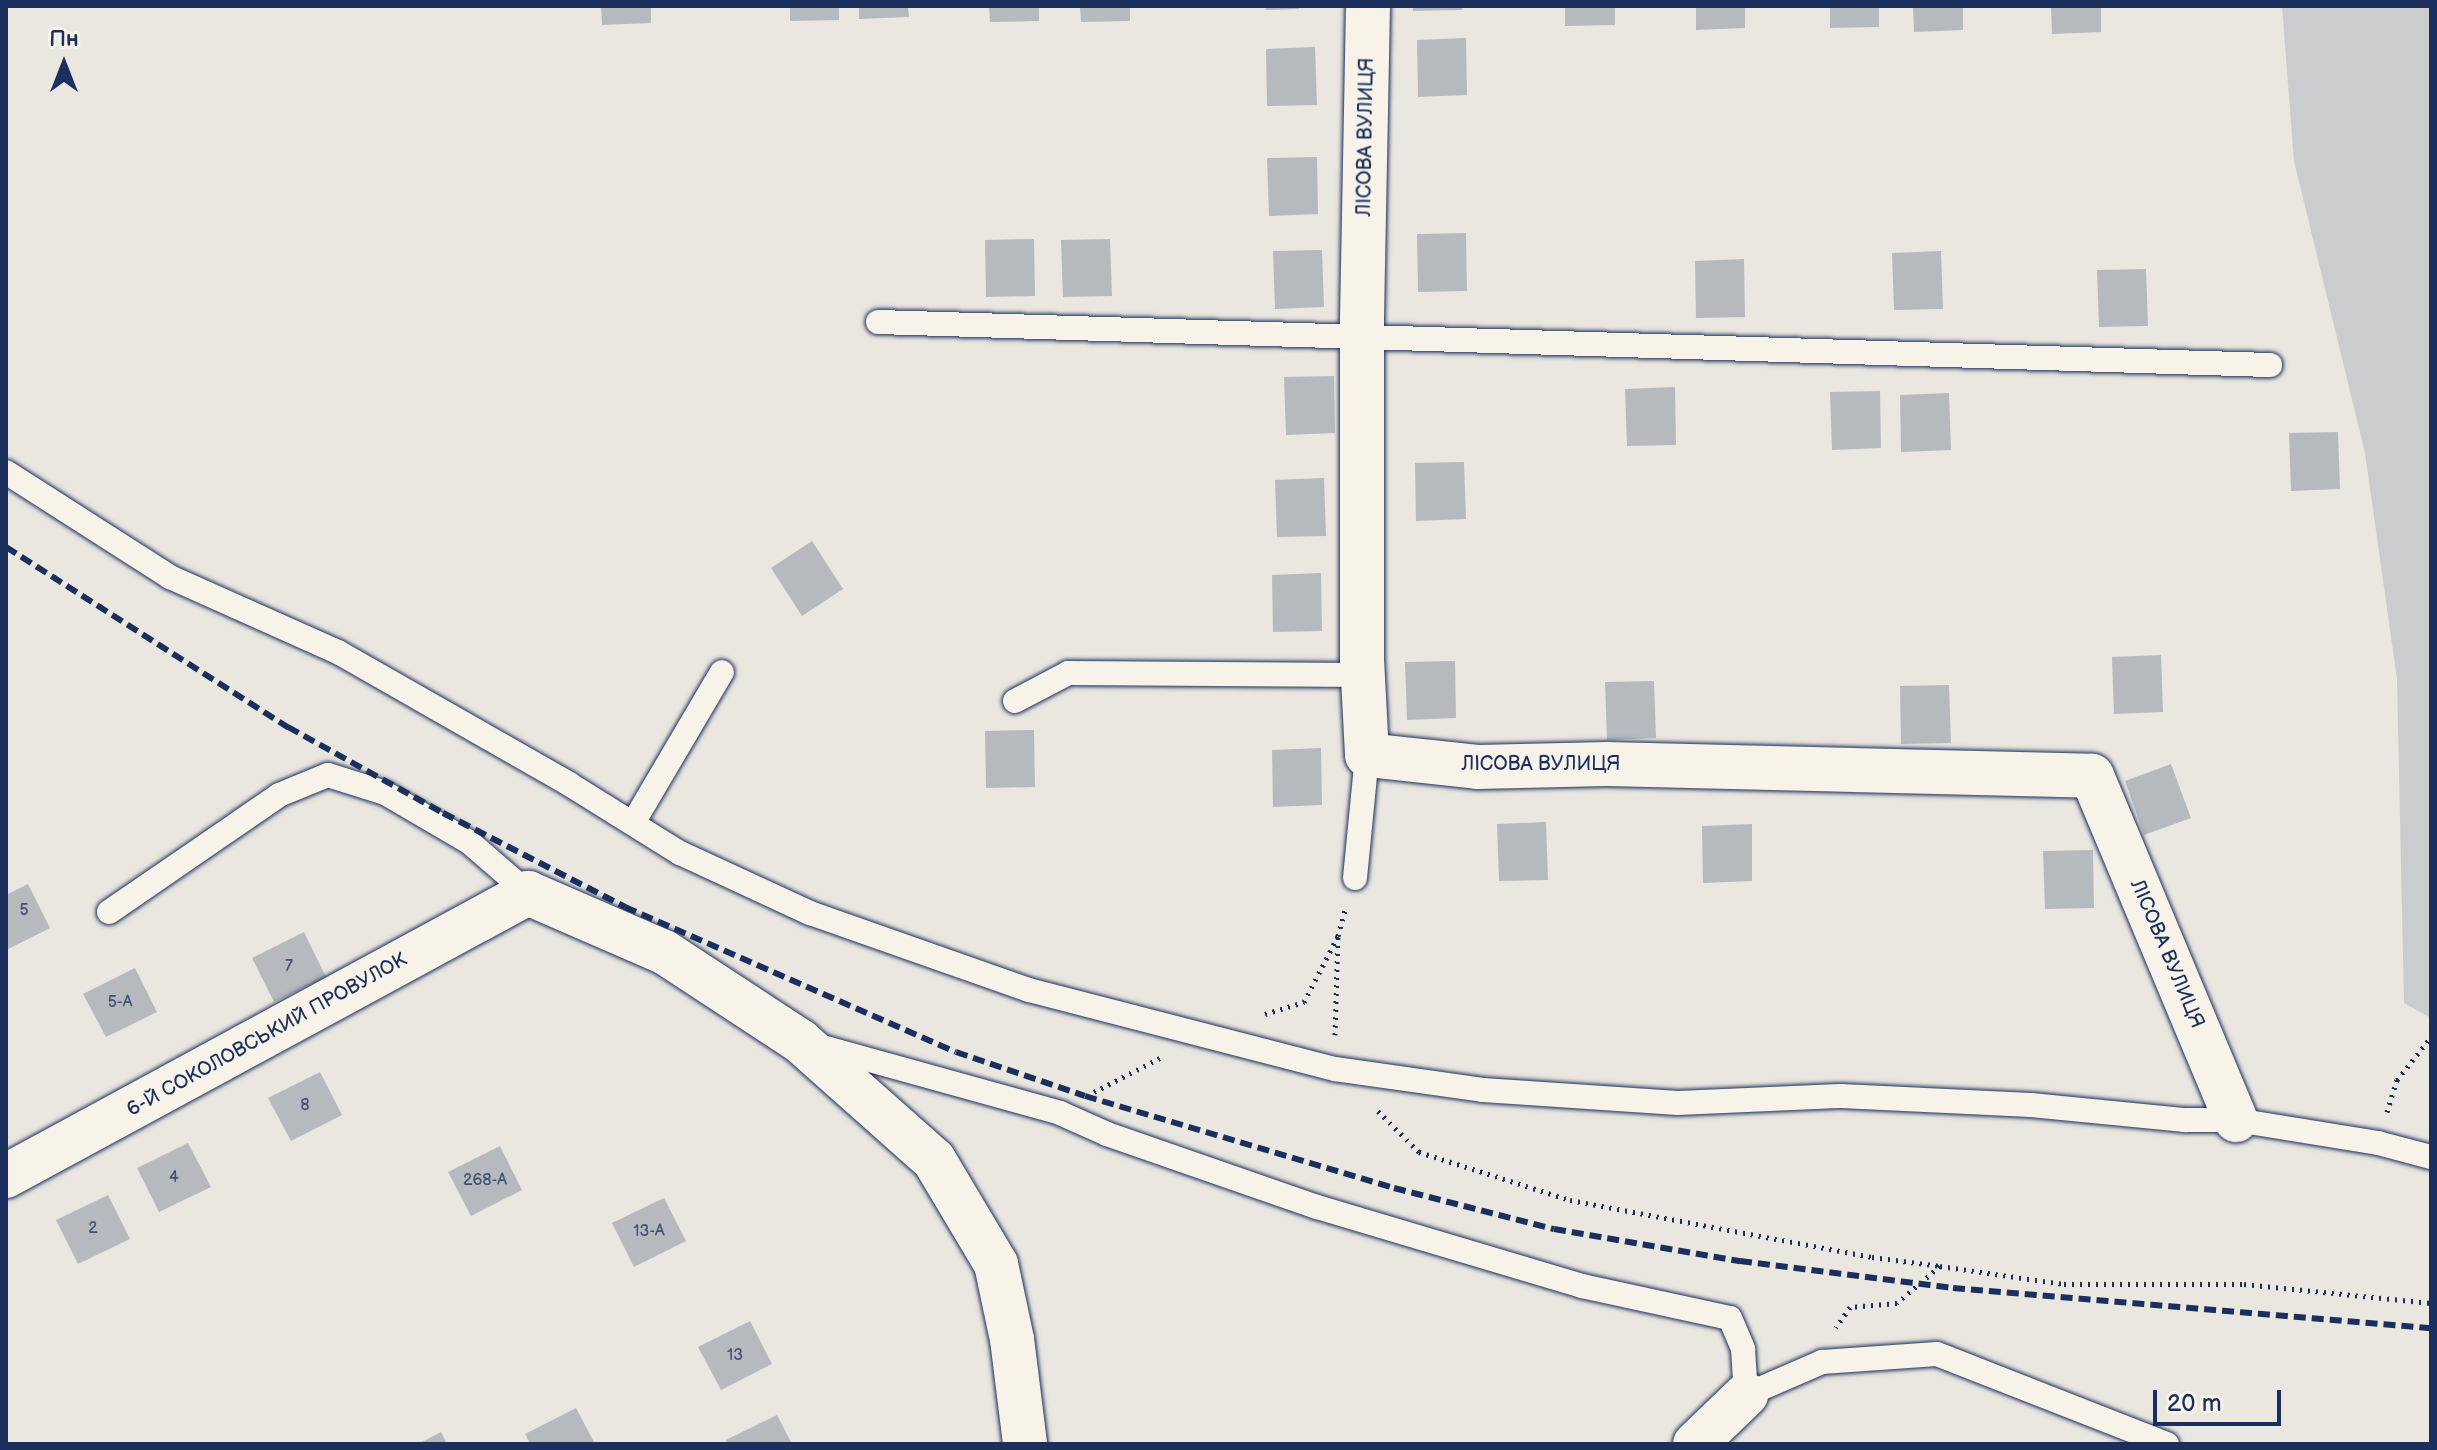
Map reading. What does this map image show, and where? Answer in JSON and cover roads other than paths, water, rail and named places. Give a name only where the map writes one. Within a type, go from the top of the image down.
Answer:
[{"type":"street","name":"ЛІСОВА ВУЛИЦЯ","points":[[1368,6],[1362,336],[1363,675],[1367,755],[1477,767],[1607,764],[2092,776],[2236,1120]]},
{"type":"street","points":[[528,893],[664,952],[800,1041],[934,1160],[996,1264],[1012,1339],[1025,1444]]},
{"type":"street","name":"6-Й СОКОЛОВСЬКИЙ ПРОВУЛОК","points":[[6,1176],[528,893]]},
{"type":"street","points":[[1695,1444],[1746,1395]]},
{"type":"lane","points":[[878,322],[2270,365]]},
{"type":"lane","points":[[6,472],[170,577],[338,652],[680,853],[810,913],[1029,990],[1335,1069],[1483,1090],[1678,1103],[1841,1096],[2031,1105],[2185,1120],[2236,1120],[2378,1143],[2431,1157]]},
{"type":"lane","points":[[633,823],[722,672]]},
{"type":"lane","points":[[1015,701],[1068,673],[1363,675]]},
{"type":"lane","points":[[1355,878],[1367,755]]},
{"type":"lane","points":[[109,912],[279,795],[328,775],[397,800],[469,842],[528,893]]},
{"type":"lane","points":[[800,1041],[1060,1113],[1107,1134],[1346,1216],[1582,1286],[1730,1318],[1743,1349],[1746,1395],[1822,1362],[1937,1354],[2167,1444]]},
{"type":"railway","points":[[6,547],[288,727],[443,813],[625,907],[956,1052],[1085,1096],[1394,1188],[1554,1229],[1740,1261],[1953,1288],[2431,1328]]}]
